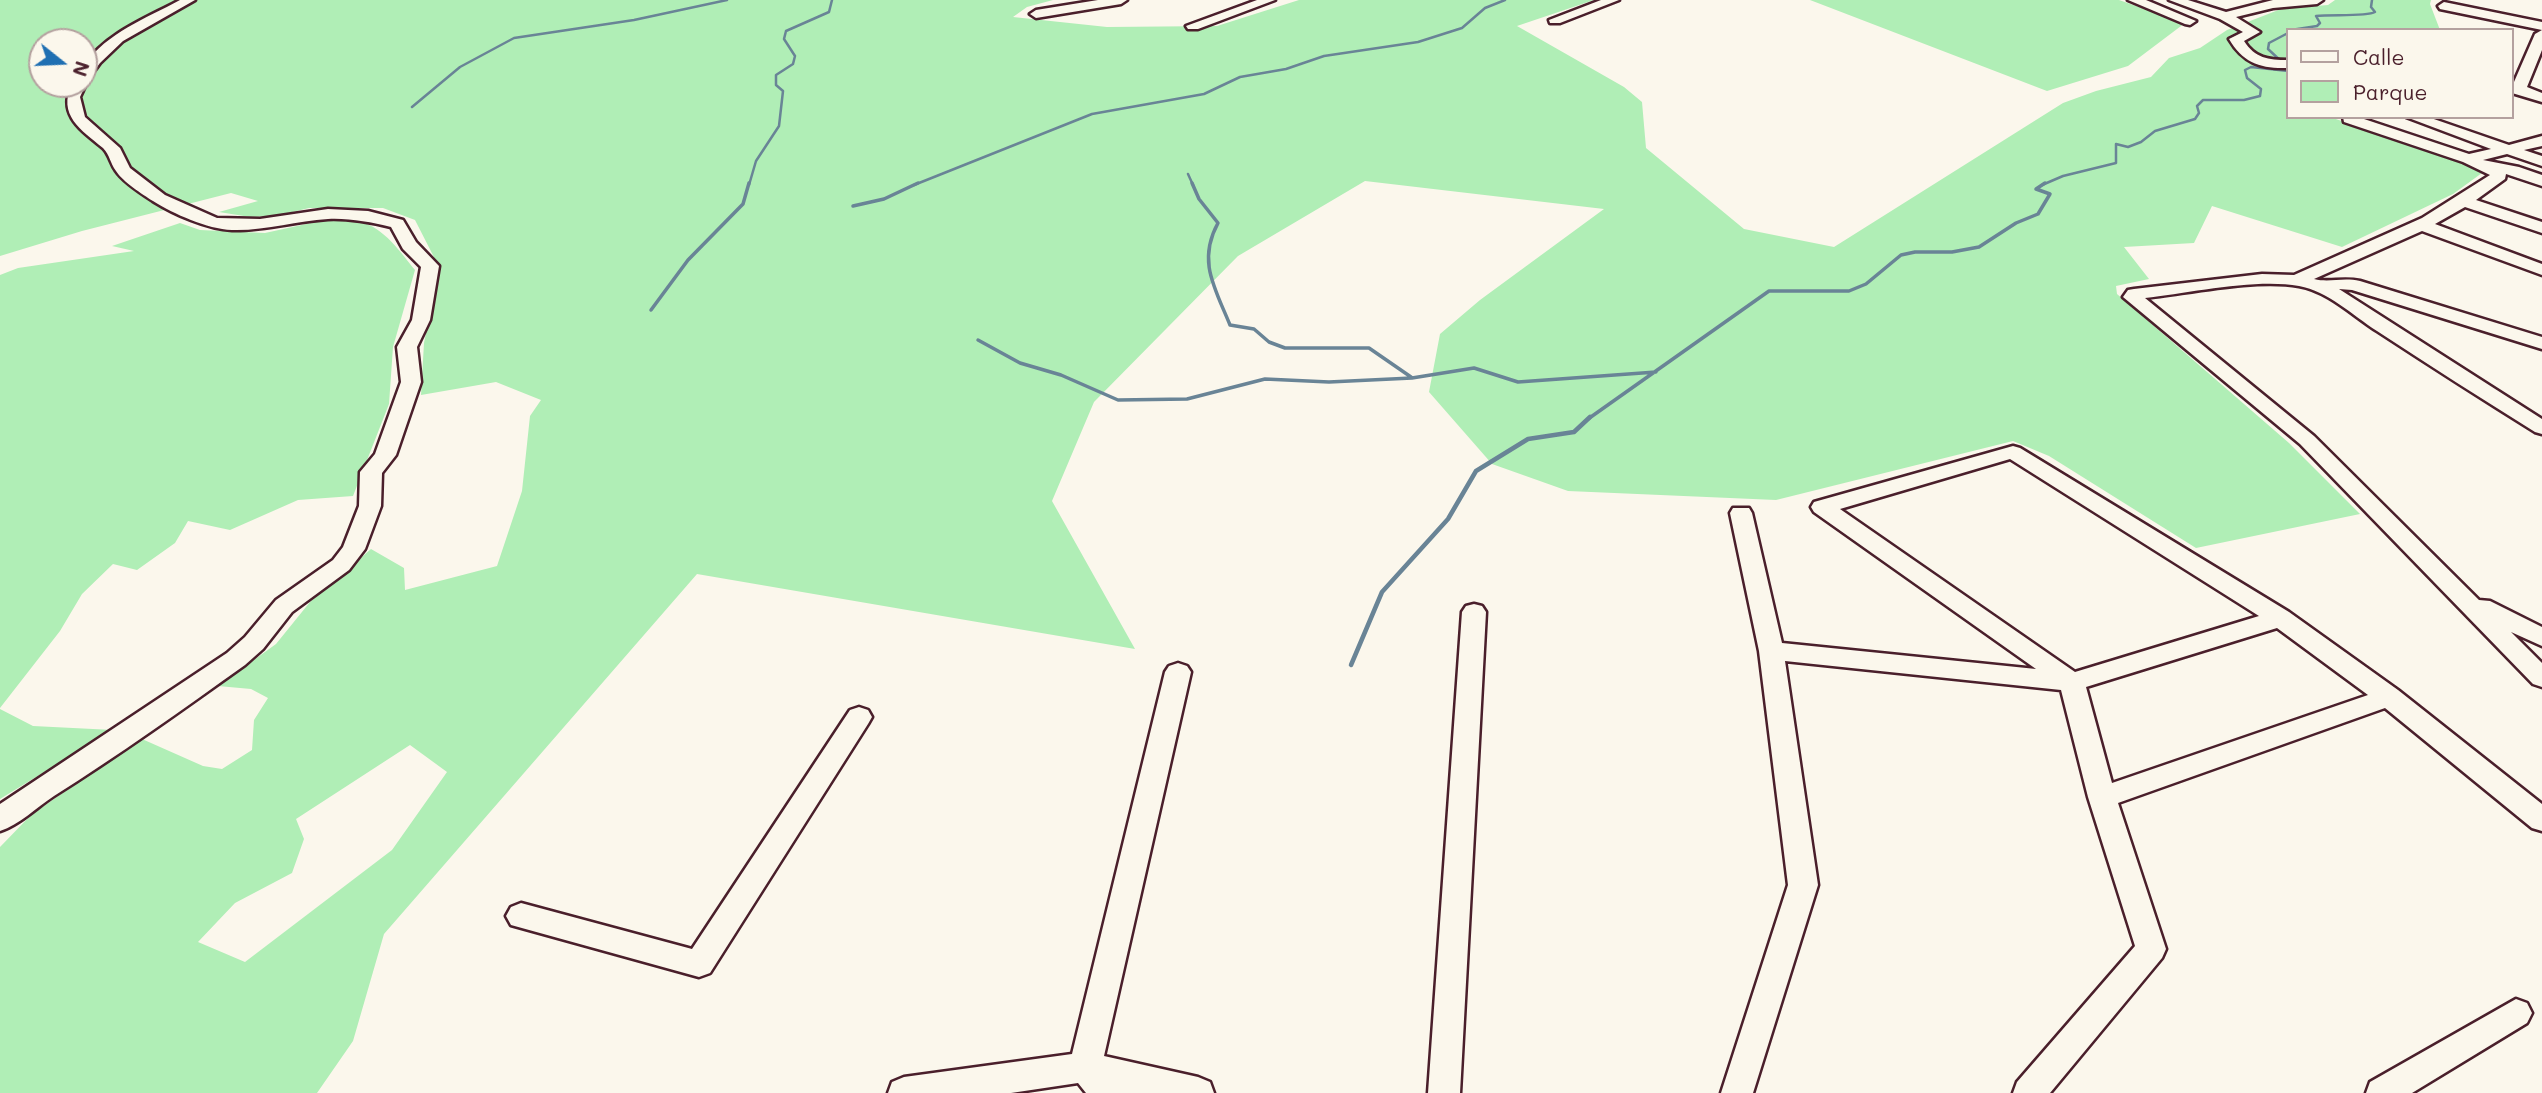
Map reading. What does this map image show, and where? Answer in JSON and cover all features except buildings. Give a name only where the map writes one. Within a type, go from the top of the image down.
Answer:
[{"type":"street","points":[[98,55],[111,41],[189,0]]},
{"type":"street","points":[[1087,0],[1035,10],[1036,14],[1121,0]]},
{"type":"street","points":[[1193,26],[1269,0]]},
{"type":"street","points":[[1555,20],[1613,0]]},
{"type":"street","points":[[2134,0],[2200,25]]},
{"type":"street","points":[[2175,0],[2225,16],[2253,32],[2236,39],[2244,53],[2266,65],[2286,64]]},
{"type":"street","points":[[2258,0],[2273,4]]},
{"type":"street","points":[[2225,16],[2273,4],[2316,0]]},
{"type":"street","points":[[2444,6],[2542,26]]},
{"type":"street","points":[[2542,34],[2515,88],[2542,98]]},
{"type":"street","points":[[0,820],[236,659],[254,643],[284,606],[348,557],[354,549],[370,506],[372,472],[385,455],[411,382],[407,347],[421,320],[430,266],[410,246],[397,223],[380,218],[328,214],[260,224],[230,225],[213,222],[159,198],[123,170],[115,151],[78,117],[73,98]]},
{"type":"street","points":[[2349,119],[2491,168],[2513,170],[2542,181]]},
{"type":"street","points":[[2419,119],[2542,161]]},
{"type":"street","points":[[2468,159],[2542,141]]},
{"type":"street","points":[[2297,280],[2422,225],[2465,201],[2500,176],[2491,168]]},
{"type":"street","points":[[2465,201],[2542,228]]},
{"type":"street","points":[[2422,225],[2542,270]]},
{"type":"street","points":[[2542,428],[2337,297],[2329,288],[2297,280],[2262,279],[2154,290],[2134,294],[2132,297],[2307,440],[2542,678]]},
{"type":"street","points":[[2329,288],[2336,283],[2367,288],[2542,343]]},
{"type":"street","points":[[2029,1093],[2151,949],[2102,797],[2072,682],[1822,507],[2013,453],[2280,618],[2389,697],[2542,820]]},
{"type":"street","points":[[1737,1093],[1803,885],[1771,651],[1741,513]]},
{"type":"street","points":[[2468,601],[2542,637]]},
{"type":"street","points":[[1444,1093],[1474,612]]},
{"type":"street","points":[[1771,651],[2072,682],[2280,618]]},
{"type":"street","points":[[1085,1067],[1178,672]]},
{"type":"street","points":[[2102,797],[2389,697]]},
{"type":"street","points":[[521,916],[699,964],[859,717]]},
{"type":"street","points":[[2382,1093],[2516,1013]]},
{"type":"street","points":[[1085,1067],[1107,1093]]},
{"type":"street","points":[[904,1093],[1085,1067],[1198,1093]]},
{"type":"green space","points":[[0,0],[1053,0],[1027,7],[1013,17],[1107,27],[1217,26],[1299,0],[1594,0],[1517,26],[1624,87],[1642,102],[1646,148],[1744,229],[1834,247],[2063,103],[2096,91],[2151,77],[2169,58],[2200,48],[2227,30],[2281,9],[2328,5],[2335,0],[2431,0],[2439,28],[2286,28],[2286,119],[2336,119],[2470,165],[2482,173],[2453,194],[2342,247],[2212,206],[2194,243],[2124,247],[2149,279],[2116,286],[2117,294],[2289,443],[2360,514],[2196,548],[2049,456],[2013,441],[1776,500],[1568,491],[1492,464],[1429,392],[1440,334],[1480,300],[1604,209],[1365,181],[1238,256],[1094,402],[1052,501],[1135,649],[697,574],[384,934],[353,1041],[317,1093],[0,1093],[0,847],[32,814],[142,739],[203,766],[222,769],[252,750],[254,720],[268,698],[251,689],[218,686],[276,644],[310,602],[371,549],[404,568],[405,590],[497,566],[522,491],[530,416],[541,400],[496,382],[421,395],[424,343],[439,267],[415,220],[383,208],[309,208],[276,216],[250,217],[219,212],[258,201],[231,193],[82,231],[0,256]],"holes":[[[410,745],[447,772],[392,850],[245,962],[198,942],[235,903],[292,873],[304,839],[296,819]]]},
{"type":"green space","points":[[1810,0],[2119,0],[2185,23],[2128,66],[2047,91]]},
{"type":"green space","points":[[320,221],[360,222],[377,229],[415,270],[393,347],[389,404],[353,496],[298,500],[230,530],[188,521],[175,543],[137,570],[113,564],[82,594],[60,631],[0,708],[0,275],[18,268],[134,251],[112,246],[180,223],[200,230],[265,233]]},
{"type":"green space","points":[[0,709],[33,726],[113,730],[0,799]]},
{"type":"waterway","points":[[412,107],[460,67],[514,38],[634,20],[727,0]]},
{"type":"waterway","points":[[749,185],[756,161],[779,126],[783,91],[776,85],[776,75],[793,64],[795,56],[784,39],[786,31],[829,12],[832,0]]},
{"type":"waterway","points":[[914,185],[1092,114],[1204,94],[1240,77],[1286,69],[1324,56],[1418,42],[1462,28],[1485,8],[1505,0]]},
{"type":"waterway","points":[[2304,28],[2317,26],[2320,23],[2316,16],[2375,12],[2371,7],[2372,0]]},
{"type":"waterway","points":[[2283,63],[2268,49],[2269,43],[2286,34]]},
{"type":"waterway","points":[[2042,185],[2063,176],[2116,163],[2116,144],[2128,147],[2141,142],[2155,131],[2195,119],[2199,113],[2197,106],[2203,100],[2244,100],[2260,96],[2261,89],[2247,78],[2245,70],[2251,67],[2286,71]]},
{"type":"waterway","points":[[1188,174],[1193,185]]},
{"type":"waterway","points":[[651,310],[688,260],[743,204],[749,183]]},
{"type":"waterway","points":[[853,206],[884,199],[918,183]]},
{"type":"waterway","points":[[1192,183],[1199,199],[1218,223],[1209,250],[1210,274],[1230,325],[1254,329],[1269,342],[1285,348],[1369,348],[1411,377]]},
{"type":"waterway","points":[[1654,372],[1769,291],[1849,291],[1866,284],[1901,255],[1915,252],[1952,252],[1979,247],[2016,223],[2038,214],[2050,194],[2036,189],[2042,185]]},
{"type":"waterway","points":[[978,340],[1020,363],[1061,375],[1118,400],[1187,399],[1265,379],[1329,382],[1412,378],[1474,368],[1518,382],[1654,372]]},
{"type":"waterway","points":[[1588,419],[1654,372]]},
{"type":"waterway","points":[[1351,665],[1382,592],[1448,519],[1476,471],[1528,439],[1574,432],[1590,417]]}]
